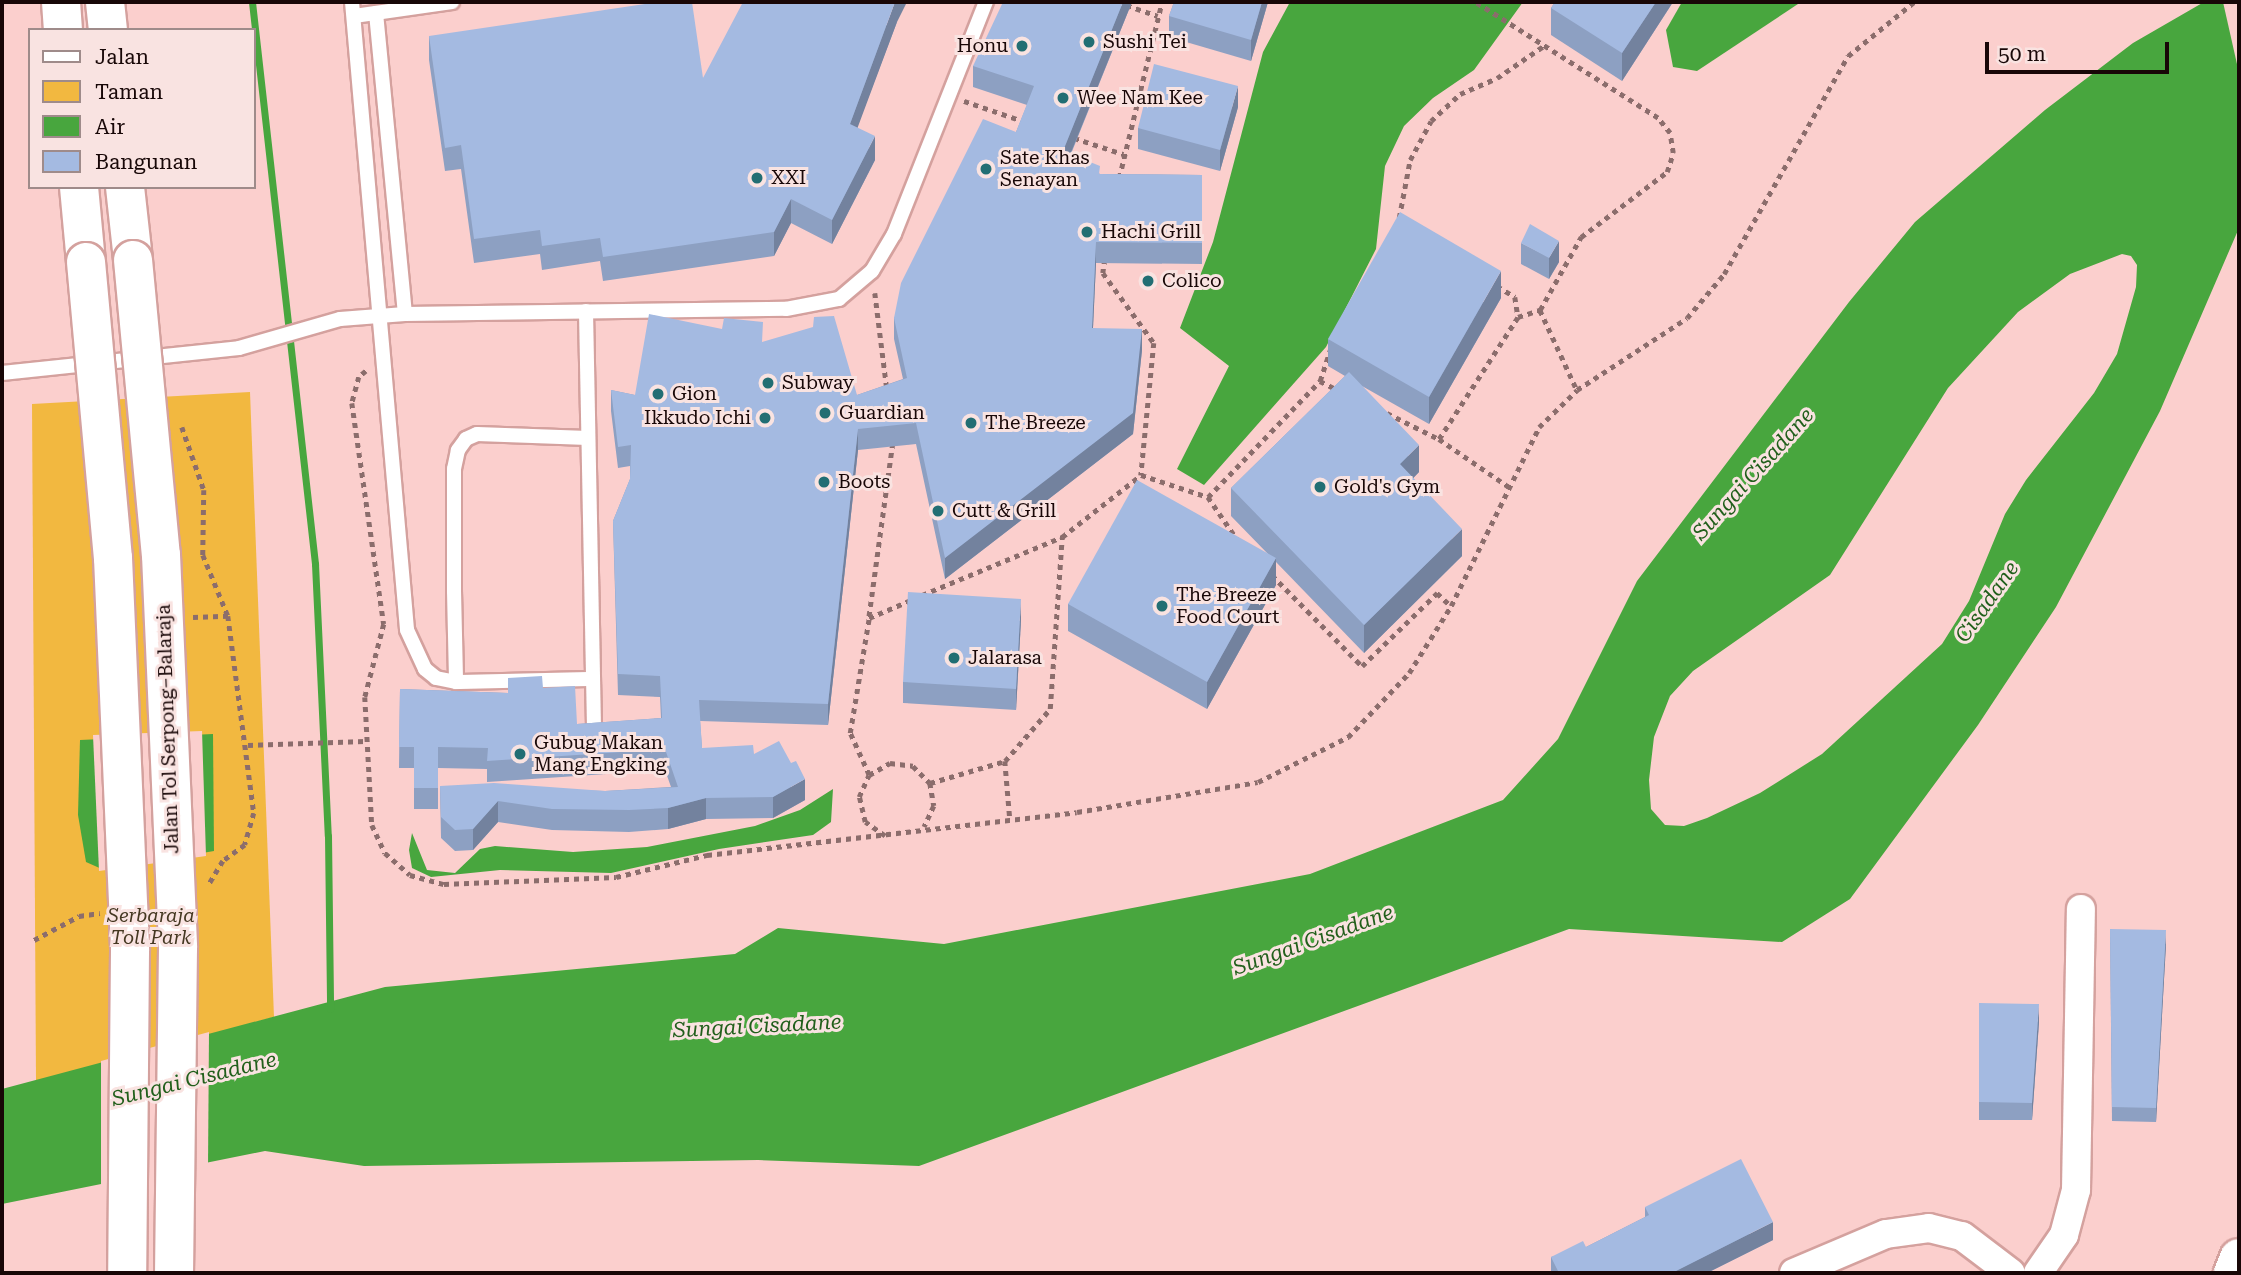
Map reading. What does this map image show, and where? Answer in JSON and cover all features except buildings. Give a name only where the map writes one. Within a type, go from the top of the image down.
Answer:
[{"type":"main road","points":[[61,2],[63,28]]},
{"type":"main road","points":[[105,2],[108,28]]},
{"type":"main road","points":[[79,189],[113,558],[130,937],[127,1273]]},
{"type":"main road","name":"Jalan Tol Serpong–Balaraja","points":[[125,189],[161,555],[177,934],[174,1273]]},
{"type":"main road","points":[[2233,1273],[2239,1258]]},
{"type":"street","points":[[2038,1273],[2064,1235],[2077,1191],[2081,909]]},
{"type":"street","points":[[1794,1273],[1837,1264],[1897,1231],[1947,1230],[1976,1243],[2011,1273]]},
{"type":"lane","points":[[452,2],[376,13],[353,9],[383,316],[407,630],[425,669],[436,678],[456,682],[592,679]]},
{"type":"lane","points":[[2,373],[239,348],[340,319],[405,314],[814,306],[839,299],[872,271],[894,234],[951,97],[986,2]]},
{"type":"lane","points":[[376,13],[405,314]]},
{"type":"lane","points":[[586,312],[594,729]]},
{"type":"lane","points":[[456,682],[454,521],[458,450],[477,434],[587,438]]},
{"type":"path","points":[[1117,2],[1158,16]]},
{"type":"path","points":[[1118,180],[1162,2]]},
{"type":"path","points":[[1439,439],[1518,317],[1540,310],[1581,237],[1667,172],[1673,153],[1670,133],[1658,118],[1475,2]]},
{"type":"path","points":[[386,354],[359,377],[352,403],[384,624],[365,697],[365,741],[372,825],[385,853],[410,875],[444,884],[616,877],[707,855],[886,837],[924,827],[1077,812],[1258,782],[1348,737],[1409,673],[1451,606],[1539,427],[1577,390],[1687,318],[1724,274],[1750,221],[1847,56],[1914,2]]},
{"type":"path","points":[[1397,227],[1410,160],[1430,121],[1460,94],[1497,78],[1545,45]]},
{"type":"path","points":[[951,97],[1030,123]]},
{"type":"path","points":[[1070,136],[1123,154]]},
{"type":"path","points":[[869,618],[1062,537],[1141,475],[1154,343],[1102,273],[1107,246]]},
{"type":"path","points":[[872,271],[888,396]]},
{"type":"path","points":[[1491,283],[1515,297],[1518,317]]},
{"type":"path","points":[[1540,310],[1577,390]]},
{"type":"path","points":[[1208,497],[1320,381],[1324,361],[1337,336]]},
{"type":"path","points":[[1320,381],[1344,393]]},
{"type":"path","points":[[1380,410],[1439,439],[1509,487]]},
{"type":"path","points":[[179,414],[204,490],[203,555],[228,616],[247,727],[254,813],[245,845],[212,874]]},
{"type":"path","points":[[869,775],[850,733],[894,438],[887,438]]},
{"type":"path","points":[[1141,475],[1208,497],[1239,541]]},
{"type":"path","points":[[930,783],[1005,761],[1050,709],[1062,537]]},
{"type":"path","points":[[1266,569],[1362,666],[1437,593],[1451,606]]},
{"type":"path","points":[[248,745],[365,741]]},
{"type":"path","points":[[1005,761],[1010,819]]},
{"type":"path","points":[[886,837],[865,822],[859,797],[869,775],[890,763],[913,766],[930,783],[934,806],[924,827]]},
{"type":"green space","name":"Serbaraja Toll Park","points":[[250,392],[274,1017],[36,1082],[32,404]]},
{"type":"water","points":[[1290,2],[1523,2],[1474,70],[1433,98],[1404,126],[1385,166],[1376,249],[1326,347],[1204,485],[1177,469],[1229,366],[1180,328],[1213,242],[1263,52]]},
{"type":"water","points":[[1682,2],[1801,2],[1697,71],[1673,67],[1666,30]]},
{"type":"water","points":[[2204,2],[2239,2],[2239,228],[2160,411],[2056,607],[1978,725],[1850,899],[1782,942],[1569,929],[919,1166],[758,1160],[364,1166],[265,1151],[2,1204],[2,1089],[385,987],[735,954],[778,928],[944,944],[1310,874],[1503,800],[1558,739],[1637,581],[1849,302],[1915,222],[2045,110],[2133,43]],"holes":[[[2122,254],[2131,256],[2137,265],[2136,287],[2117,354],[2094,393],[2026,480],[2005,514],[1969,601],[1942,644],[1822,754],[1760,793],[1707,818],[1684,826],[1665,825],[1651,809],[1649,780],[1654,737],[1670,696],[1693,671],[1830,575],[1948,388],[2018,312],[2070,274]]]},
{"type":"water","points":[[213,734],[214,851],[104,870],[86,862],[78,815],[80,740]]},
{"type":"water","points":[[833,789],[831,822],[813,835],[719,849],[611,873],[500,870],[431,877],[412,868],[409,850],[412,833],[427,870],[455,873],[480,849],[495,846],[573,852],[647,847],[755,826],[800,810]]},
{"type":"pier","points":[[2223,2],[2239,2],[2239,73]]},
{"type":"pier","points":[[202,731],[206,856],[99,871],[93,735]]},
{"type":"pier","points":[[209,1032],[208,1166],[101,1187],[101,1061]]},
{"type":"waterway","points":[[252,2],[255,28]]},
{"type":"waterway","points":[[256,38],[315,564],[328,836],[330,1009]]},
{"type":"place","name":"Sushi Tei","points":[[1089,42]]},
{"type":"place","name":"Honu","points":[[1022,46]]},
{"type":"place","name":"Wee Nam Kee","points":[[1063,98]]},
{"type":"place","name":"Sate Khas Senayan","points":[[986,169]]},
{"type":"place","name":"XXI","points":[[757,178]]},
{"type":"place","name":"Hachi Grill","points":[[1087,232]]},
{"type":"place","name":"Colico","points":[[1148,281]]},
{"type":"place","name":"Subway","points":[[768,383]]},
{"type":"place","name":"Gion","points":[[658,394]]},
{"type":"place","name":"Guardian","points":[[825,413]]},
{"type":"place","name":"Ikkudo Ichi","points":[[765,418]]},
{"type":"place","name":"The Breeze","points":[[971,423]]},
{"type":"place","name":"Boots","points":[[824,482]]},
{"type":"place","name":"Gold's Gym","points":[[1320,487]]},
{"type":"place","name":"Cutt & Grill","points":[[938,511]]},
{"type":"place","name":"The Breeze Food Court","points":[[1162,606]]},
{"type":"place","name":"Jalarasa","points":[[954,658]]},
{"type":"place","name":"Gubug Makan Mang Engking","points":[[520,754]]},
{"type":"water label","name":"Sungai Cisadane","points":[[1753,474]]},
{"type":"water label","name":"Cisadane","points":[[1987,602]]},
{"type":"water label","name":"Sungai Cisadane","points":[[1313,940]]},
{"type":"water label","name":"Sungai Cisadane","points":[[757,1026]]},
{"type":"water label","name":"Sungai Cisadane","points":[[194,1079]]}]
